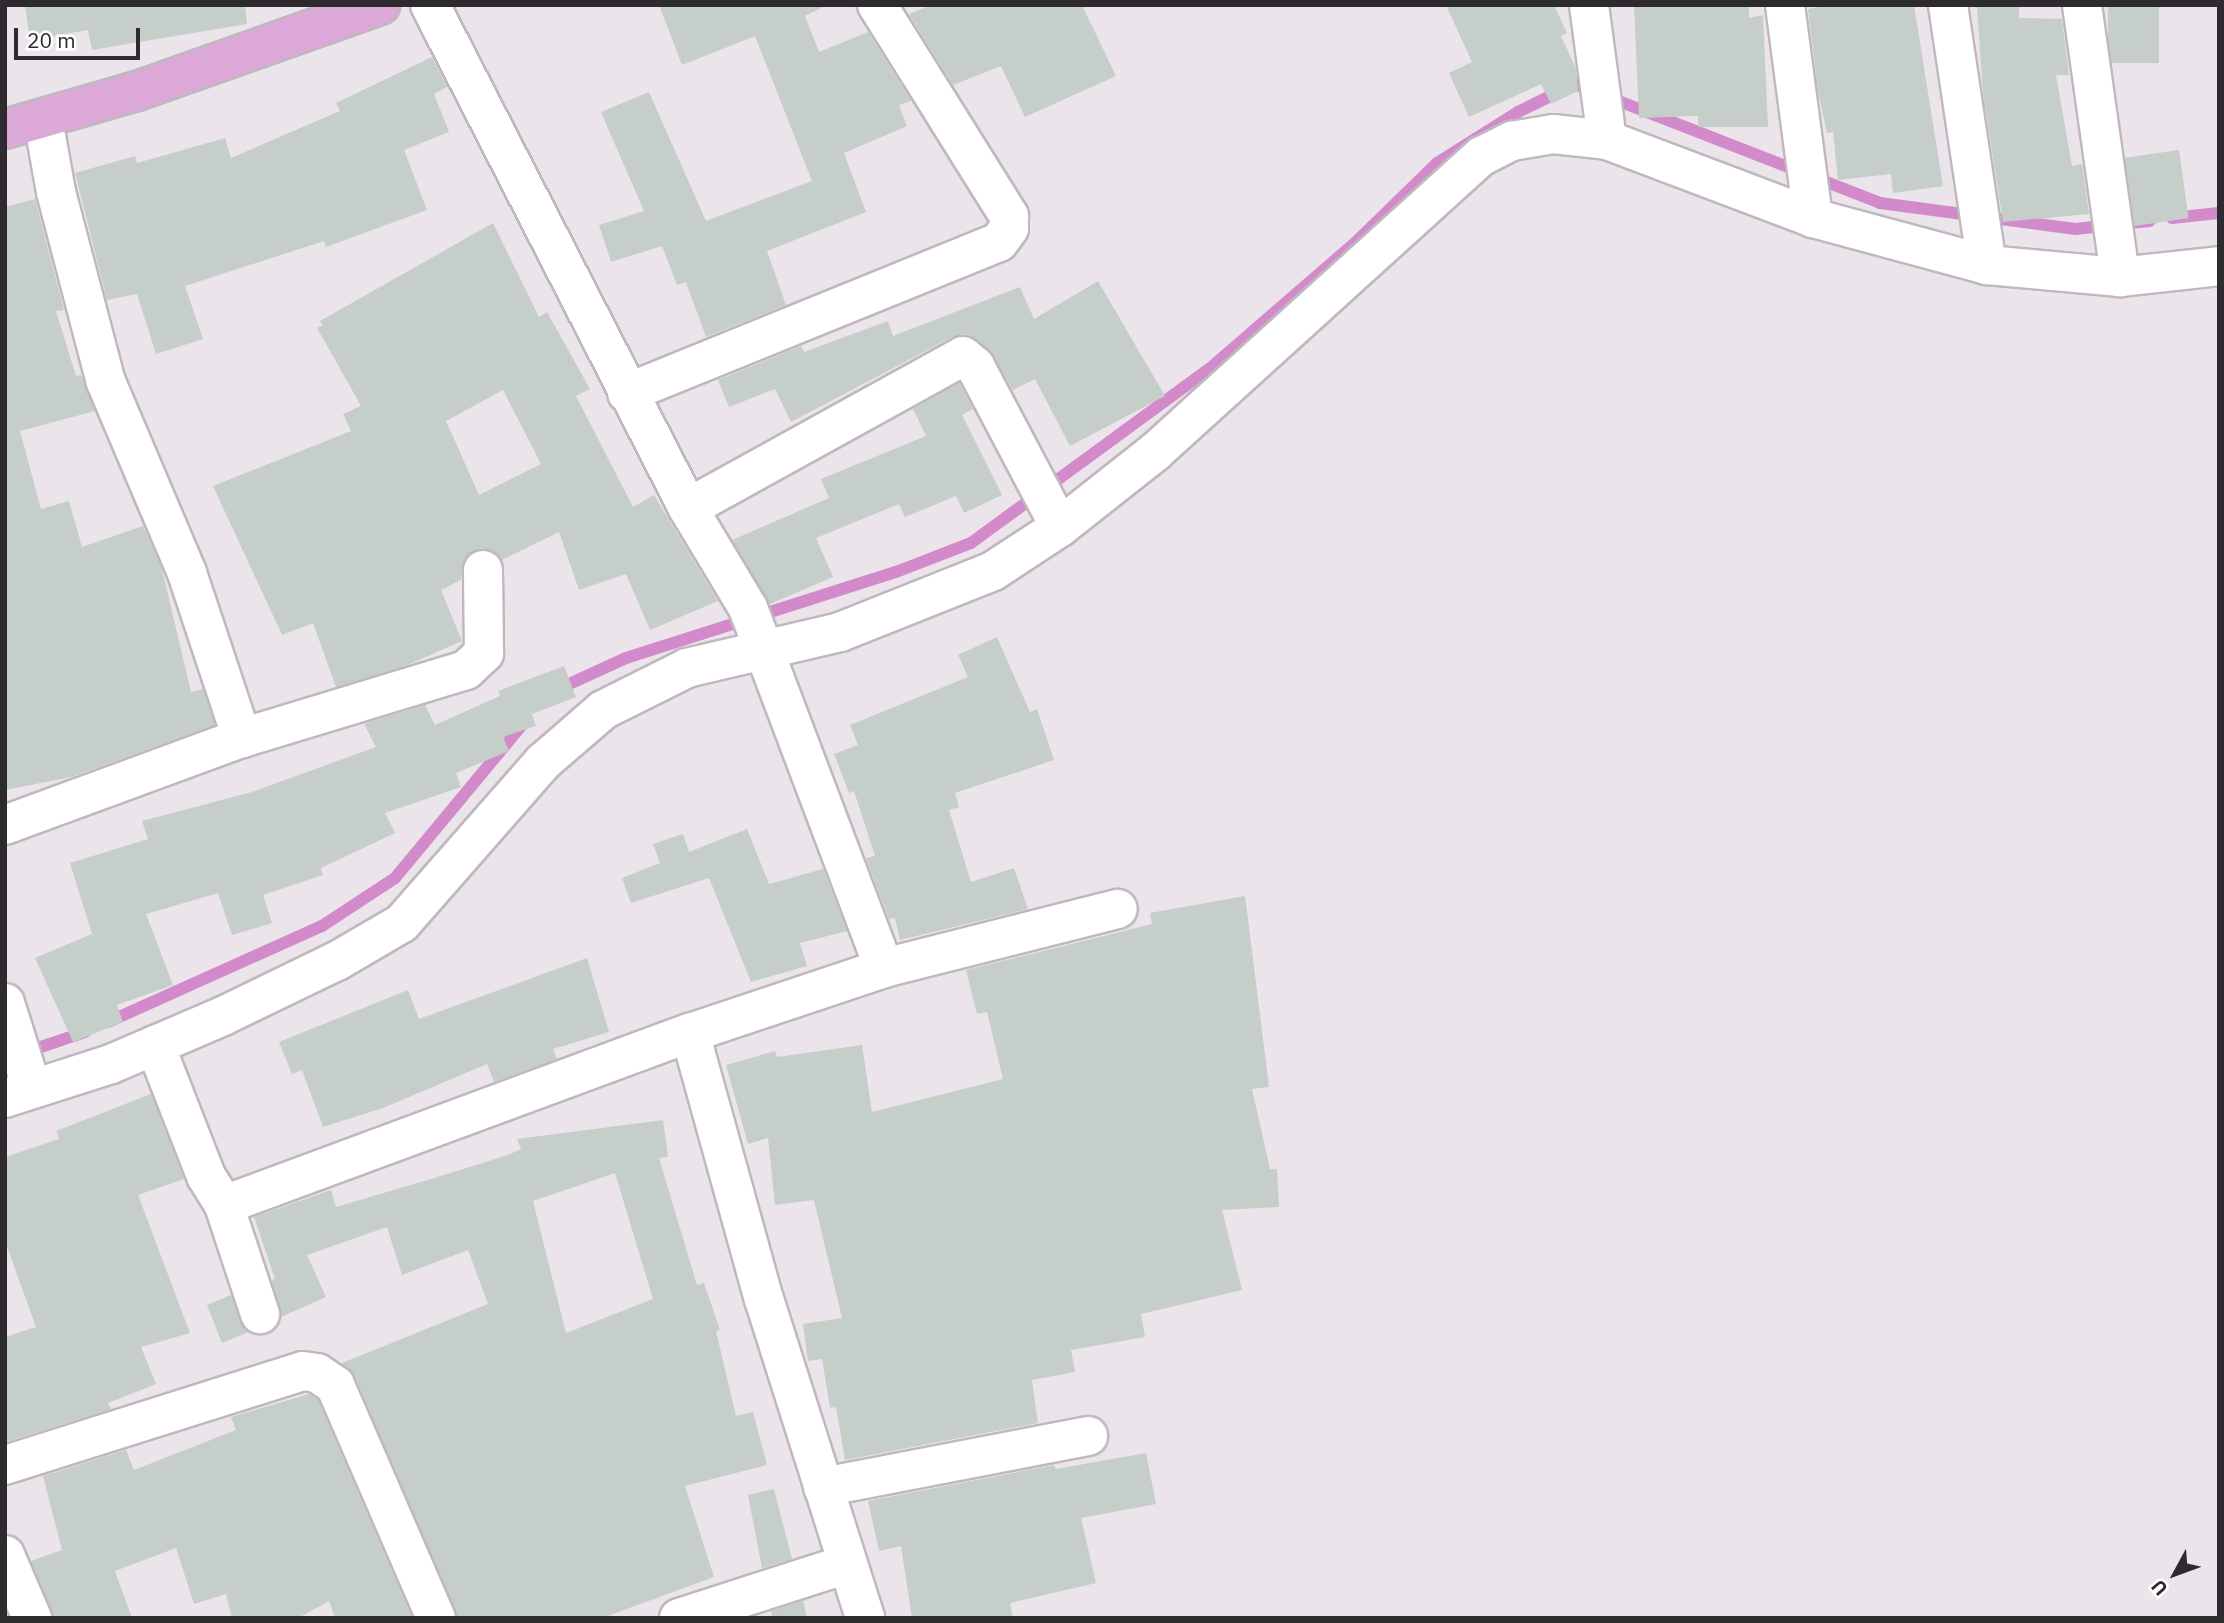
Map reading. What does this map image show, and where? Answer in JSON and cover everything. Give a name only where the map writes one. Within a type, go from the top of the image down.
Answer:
[{"type":"main road","points":[[5,129],[43,119],[380,5]]},
{"type":"street","points":[[430,5],[626,393],[757,629],[884,968]]},
{"type":"street","points":[[626,393],[999,242],[1009,228],[1009,216],[877,5]]},
{"type":"street","points":[[1589,5],[1607,140]]},
{"type":"street","points":[[1785,5],[1814,218]]},
{"type":"street","points":[[1948,5],[1987,265]]},
{"type":"street","points":[[2082,5],[2120,277]]},
{"type":"street","points":[[43,119],[56,192],[106,382],[187,573],[242,738]]},
{"type":"street","points":[[16,1059],[155,1045],[337,961],[402,923],[543,762],[603,710],[757,629],[840,632],[993,571],[1060,527],[1155,452],[1482,156],[1512,141],[1553,134],[1607,140],[1814,218],[1987,265],[2120,277],[2219,266]]},
{"type":"street","points":[[688,508],[963,355],[975,366],[1060,527]]},
{"type":"street","points":[[5,825],[242,738],[466,670],[478,662],[484,653],[483,570]]},
{"type":"street","points":[[224,1205],[690,1033],[884,968],[1118,909]]},
{"type":"street","points":[[690,1033],[764,1299],[865,1618]]},
{"type":"street","points":[[155,1045],[206,1175],[224,1205],[260,1314]]},
{"type":"street","points":[[5,1465],[303,1371],[317,1373],[335,1385],[436,1618]]},
{"type":"street","points":[[823,1487],[1088,1436]]},
{"type":"street","points":[[5,1555],[32,1618]]},
{"type":"street","points":[[678,1618],[847,1564]]},
{"type":"building","points":[[25,5],[245,5],[247,24],[92,50],[88,30],[30,40]]},
{"type":"building","points":[[659,5],[827,5],[805,16],[819,52],[868,32],[911,101],[899,105],[907,126],[844,153],[866,212],[767,251],[786,305],[706,337],[686,282],[677,285],[662,246],[611,262],[599,225],[644,211],[601,112],[649,92],[706,221],[812,181],[755,36],[682,65]]},
{"type":"building","points":[[932,5],[1082,5],[1116,76],[1025,117],[1001,66],[953,85],[909,14]]},
{"type":"building","points":[[1446,5],[1554,5],[1567,33],[1561,36],[1576,69],[1578,91],[1551,104],[1541,84],[1469,117],[1449,73],[1472,62]]},
{"type":"building","points":[[1634,5],[1749,5],[1749,18],[1763,15],[1768,127],[1698,127],[1698,116],[1639,118]]},
{"type":"building","points":[[1831,5],[1914,5],[1943,186],[1893,193],[1891,174],[1838,180],[1833,132],[1827,133],[1818,91],[1808,9]]},
{"type":"building","points":[[2019,5],[2019,18],[2062,19],[2069,75],[2056,75],[2072,166],[2082,164],[2089,214],[2003,222],[1983,93],[1977,7]]},
{"type":"building","points":[[2108,5],[2159,5],[2159,63],[2108,63]]},
{"type":"building","points":[[432,57],[447,87],[434,94],[449,132],[404,150],[427,210],[326,247],[324,241],[185,286],[203,339],[156,354],[137,294],[107,300],[75,173],[135,156],[137,163],[225,138],[231,158],[340,111],[336,103]]},
{"type":"building","points":[[2179,150],[2189,218],[2134,226],[2125,158]]},
{"type":"building","points":[[35,199],[64,310],[56,311],[76,376],[81,375],[95,411],[20,431],[41,509],[69,501],[82,547],[143,526],[162,569],[191,692],[203,689],[215,725],[71,777],[5,790],[5,207]]},
{"type":"building","points":[[493,223],[539,317],[547,312],[590,389],[576,396],[633,507],[654,495],[718,601],[650,630],[626,574],[579,590],[559,532],[502,560],[482,548],[464,559],[461,580],[441,590],[462,641],[405,666],[336,687],[313,623],[282,635],[213,486],[351,431],[343,414],[361,406],[317,328],[323,325],[320,321]],"holes":[[[503,390],[541,464],[479,495],[446,421]]]},
{"type":"building","points":[[1098,281],[1165,396],[1070,446],[1035,379],[1013,390],[989,350],[966,334],[952,337],[791,422],[775,389],[729,407],[718,380],[801,346],[804,352],[888,321],[893,336],[1020,287],[1034,319]]},
{"type":"building","points":[[959,383],[973,409],[962,415],[1002,495],[964,513],[956,496],[905,517],[899,504],[816,538],[833,577],[770,604],[732,540],[829,498],[821,479],[926,436],[913,409]]},
{"type":"building","points":[[997,637],[1030,712],[1037,709],[1054,760],[955,793],[959,807],[949,810],[971,882],[1014,868],[1028,909],[900,940],[895,918],[889,919],[866,858],[875,856],[854,791],[849,793],[834,754],[858,745],[850,725],[968,677],[958,655]]},
{"type":"building","points":[[564,666],[576,697],[532,714],[536,726],[503,737],[509,751],[456,773],[461,787],[385,813],[395,833],[321,868],[323,875],[263,895],[272,923],[232,935],[218,893],[146,914],[173,985],[117,1005],[123,1022],[73,1042],[35,958],[92,934],[70,863],[148,839],[142,821],[252,792],[376,747],[364,724],[425,705],[435,725],[500,696],[498,691]]},
{"type":"building","points":[[747,829],[769,884],[823,869],[847,931],[800,943],[807,966],[751,982],[709,878],[631,903],[622,878],[660,863],[653,844],[683,834],[689,852]]},
{"type":"building","points":[[1245,896],[1269,1087],[1252,1089],[1270,1169],[1277,1169],[1279,1207],[1222,1210],[1242,1290],[1141,1314],[1145,1337],[1071,1350],[1075,1372],[1032,1380],[1038,1423],[845,1460],[836,1407],[830,1408],[822,1359],[808,1361],[803,1324],[842,1318],[814,1200],[775,1205],[768,1138],[748,1144],[726,1065],[775,1051],[777,1057],[862,1045],[872,1112],[1003,1079],[987,1012],[977,1014],[966,970],[1152,924],[1150,913]]},
{"type":"building","points":[[587,958],[609,1032],[553,1049],[557,1059],[494,1082],[487,1064],[383,1108],[323,1127],[302,1070],[292,1074],[279,1042],[408,990],[419,1019]]},
{"type":"building","points":[[151,1094],[184,1179],[138,1195],[190,1333],[141,1347],[156,1384],[108,1403],[111,1409],[5,1442],[5,1337],[36,1327],[5,1241],[5,1157],[59,1139],[56,1131]]},
{"type":"building","points":[[663,1120],[668,1157],[659,1158],[697,1285],[704,1283],[720,1330],[716,1331],[736,1416],[753,1412],[767,1465],[685,1486],[714,1577],[602,1618],[457,1618],[355,1376],[342,1363],[488,1304],[468,1250],[402,1275],[387,1227],[307,1255],[326,1297],[281,1317],[272,1280],[275,1279],[254,1217],[331,1190],[336,1207],[431,1179],[521,1149],[517,1139]],"holes":[[[615,1173],[653,1299],[566,1333],[533,1201]]]},
{"type":"building","points":[[231,1295],[240,1321],[249,1332],[222,1343],[207,1305]]},
{"type":"building","points":[[309,1394],[318,1400],[412,1618],[335,1618],[329,1601],[298,1618],[232,1618],[226,1594],[194,1604],[176,1548],[115,1571],[132,1618],[53,1618],[31,1561],[62,1550],[43,1476],[126,1450],[134,1470],[236,1430],[231,1417]]},
{"type":"building","points":[[1146,1453],[1156,1504],[1081,1518],[1096,1583],[1010,1603],[1013,1618],[912,1618],[901,1546],[879,1551],[868,1501],[1054,1465],[1056,1469]]},
{"type":"building","points":[[774,1489],[792,1559],[762,1568],[748,1495]]},
{"type":"building","points":[[803,1601],[807,1618],[772,1618],[771,1611]]},
{"type":"waterway","points":[[556,690],[626,658],[896,572],[971,543],[1214,365],[1355,243],[1437,163],[1518,112],[1575,84],[1880,203],[2075,229],[2150,221]]},
{"type":"waterway","points":[[2172,218],[2219,213]]},
{"type":"waterway","points":[[108,1022],[322,926],[395,878],[526,720]]},
{"type":"waterway","points":[[26,1052],[85,1032]]}]
